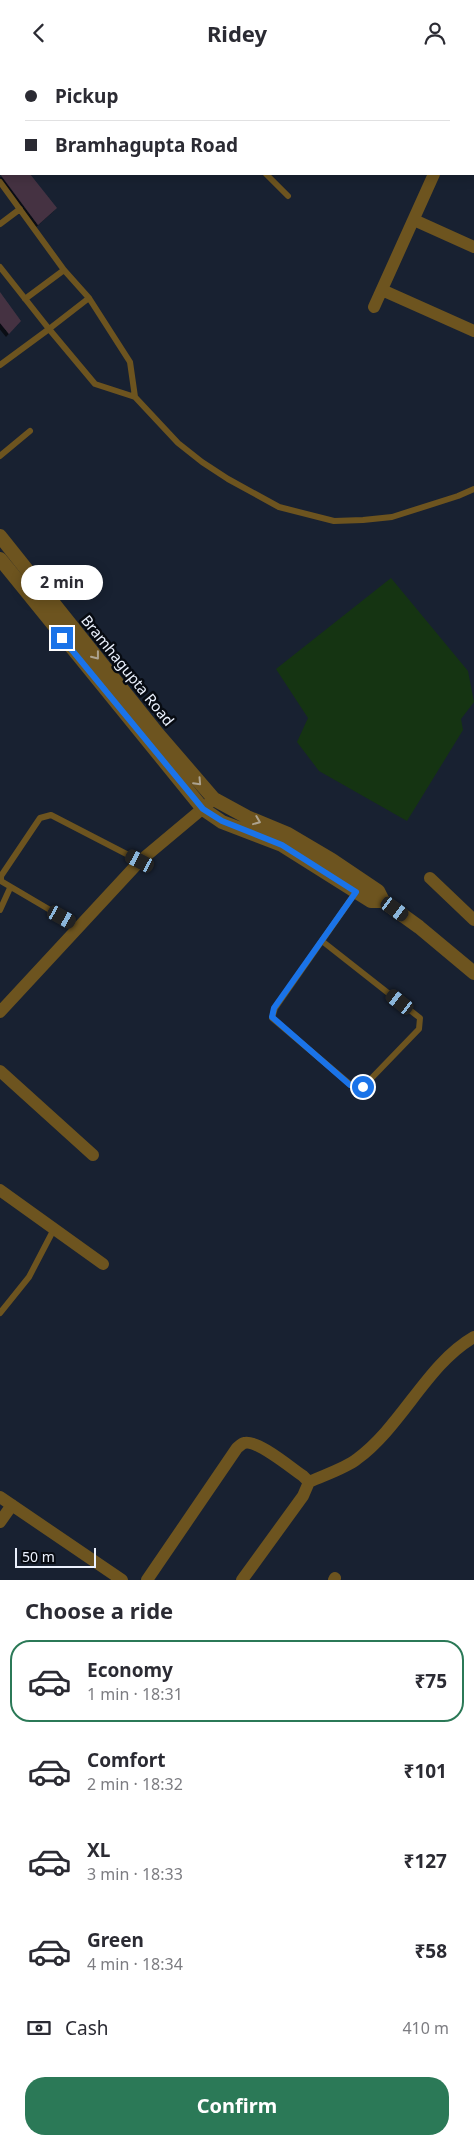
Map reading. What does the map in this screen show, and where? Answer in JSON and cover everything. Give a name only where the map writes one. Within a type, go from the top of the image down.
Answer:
[{"type":"street","points":[[374,307],[434,175]]},
{"type":"street","points":[[414,220],[474,247]]},
{"type":"street","points":[[382,289],[474,331]]},
{"type":"street","name":"Bramhagupta Road","points":[[0,536],[170,749],[214,799],[228,808],[288,833],[309,845],[378,891],[383,901],[371,901],[282,845],[222,821],[203,809],[0,559]]},
{"type":"street","points":[[0,1012],[140,861],[214,799]]},
{"type":"street","points":[[430,878],[474,920]]},
{"type":"street","points":[[383,901],[419,927],[474,973]]},
{"type":"street","points":[[0,1071],[93,1155]]},
{"type":"street","points":[[0,1190],[103,1264]]},
{"type":"street","points":[[242,1580],[303,1496],[308,1482],[357,1459],[389,1427],[458,1346],[474,1337]]},
{"type":"street","points":[[147,1580],[237,1447],[244,1443],[259,1445],[303,1476],[308,1482]]},
{"type":"street","points":[[0,1497],[122,1580]]},
{"type":"street","points":[[0,1521],[12,1505]]},
{"type":"lane","points":[[267,175],[288,196]]},
{"type":"lane","points":[[0,182],[64,270],[89,298],[130,362],[136,397]]},
{"type":"lane","points":[[0,224],[20,209]]},
{"type":"lane","points":[[0,267],[96,384],[136,397],[178,443],[202,462],[228,479],[279,507],[334,521],[392,517],[450,499],[474,489]]},
{"type":"lane","points":[[25,299],[64,270]]},
{"type":"lane","points":[[0,365],[89,298]]},
{"type":"lane","points":[[0,456],[30,431]]},
{"type":"lane","points":[[79,927],[1,881],[1,876],[40,818],[51,815],[140,861]]},
{"type":"lane","points":[[0,910],[10,888]]},
{"type":"lane","points":[[322,941],[420,1019],[419,1029],[363,1087],[350,1085],[272,1017],[274,1008],[356,892]]},
{"type":"lane","points":[[0,1313],[29,1277],[54,1229]]},
{"type":"green space","points":[[391,578],[468,671],[474,702],[461,719],[463,730],[407,821],[319,771],[297,742],[308,718],[276,669]]},
{"type":"building","points":[[1,175],[31,175],[57,208],[38,225]]},
{"type":"building","points":[[0,292],[21,321],[9,334],[0,323]]},
{"type":"route","points":[[62,638],[203,809],[222,821],[282,845],[356,892],[274,1008],[272,1017],[350,1085],[357,1088],[363,1087]]}]
